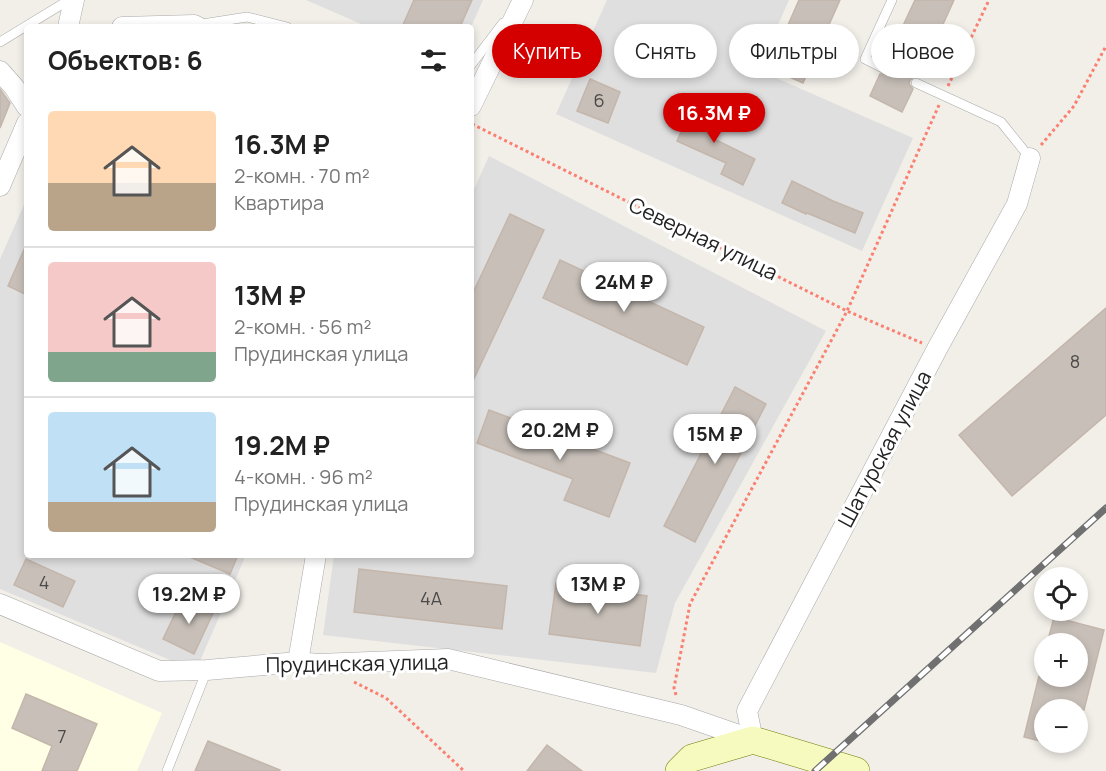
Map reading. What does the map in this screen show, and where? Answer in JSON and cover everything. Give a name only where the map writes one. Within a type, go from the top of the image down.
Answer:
[{"type":"street","points":[[69,24],[74,0]]},
{"type":"street","points":[[474,100],[522,0]]},
{"type":"street","points":[[0,71],[24,102]]},
{"type":"street","points":[[0,186],[24,130]]},
{"type":"street","name":"Шатурская улица","points":[[753,740],[747,711],[937,350],[1017,204],[1030,158]]},
{"type":"street","points":[[298,662],[315,558]]},
{"type":"street","name":"Прудинская улица","points":[[0,604],[159,671],[207,670],[298,662],[318,664],[448,659],[681,715],[753,740]]},
{"type":"street","points":[[679,771],[692,758],[753,740],[856,771]]},
{"type":"lane","points":[[30,24],[69,0]]},
{"type":"lane","points":[[474,61],[522,0]]},
{"type":"lane","points":[[881,24],[892,0]]},
{"type":"lane","points":[[207,24],[247,17],[275,24]]},
{"type":"lane","points":[[0,42],[24,27]]},
{"type":"lane","points":[[871,46],[865,59],[871,62]]},
{"type":"lane","points":[[916,83],[1001,122],[1030,158]]},
{"type":"lane","points":[[167,771],[207,670]]},
{"type":"path","points":[[681,715],[674,688],[690,604],[847,311],[943,96],[989,0]]},
{"type":"path","points":[[1030,158],[1074,106],[1106,46]]},
{"type":"path","name":"Северная улица","points":[[474,124],[847,311],[937,350]]},
{"type":"path","points":[[347,678],[386,698],[464,771]]},
{"type":"shaded area","points":[[306,0],[483,0],[472,24],[361,24]]},
{"type":"shaded area","points":[[607,0],[789,0],[778,24],[729,24],[729,78],[776,78],[913,138],[862,251],[556,114],[572,78],[602,78],[602,24],[596,24]]},
{"type":"shaded area","points":[[489,156],[826,331],[675,603],[656,673],[323,635],[334,558],[474,558],[474,189]]},
{"type":"shaded area","points":[[24,205],[24,558],[245,558],[200,661],[182,665],[0,589],[0,259]]},
{"type":"shaded area","points":[[0,642],[162,713],[137,771],[0,771]]},
{"type":"building","points":[[414,0],[472,0],[461,24],[403,24]]},
{"type":"building","points":[[799,0],[840,0],[829,24],[788,24]]},
{"type":"building","points":[[915,0],[954,0],[943,24],[904,24]]},
{"type":"building","points":[[792,78],[805,78],[803,83]]},
{"type":"building","points":[[878,78],[912,78],[909,84],[913,89],[902,112],[870,96]]},
{"type":"building","points":[[590,79],[620,92],[608,123],[577,111]]},
{"type":"building","points":[[0,89],[10,103],[0,128]]},
{"type":"building","points":[[693,105],[721,118],[712,138],[755,159],[743,185],[721,174],[726,163],[677,141]]},
{"type":"building","points":[[792,181],[863,213],[855,233],[782,203]]},
{"type":"building","points":[[510,214],[544,230],[474,379],[474,291]]},
{"type":"building","points":[[24,250],[24,294],[8,286]]},
{"type":"building","points":[[560,260],[704,327],[687,365],[543,298]]},
{"type":"building","points":[[1106,308],[1106,415],[1012,496],[959,435]]},
{"type":"building","points":[[735,387],[766,404],[695,542],[664,526]]},
{"type":"building","points":[[489,410],[630,463],[609,517],[564,500],[573,479],[477,443]]},
{"type":"building","points":[[192,558],[237,558],[230,574]]},
{"type":"building","points":[[26,559],[75,581],[63,607],[14,585]]},
{"type":"building","points":[[359,569],[507,586],[502,629],[354,612]]},
{"type":"building","points":[[556,583],[647,596],[640,646],[549,634]]},
{"type":"building","points":[[183,597],[214,611],[194,654],[163,639]]},
{"type":"building","points":[[1053,621],[1069,621],[1104,630],[1087,699],[1034,699],[1034,740],[1024,737],[1036,687],[1088,687],[1088,633],[1050,633]]},
{"type":"building","points":[[26,694],[97,724],[77,771],[42,771],[52,746],[12,728]]},
{"type":"building","points":[[208,741],[280,770],[195,771]]},
{"type":"building","points":[[547,745],[582,771],[527,771]]},
{"type":"railway","points":[[815,771],[1106,508]]}]
